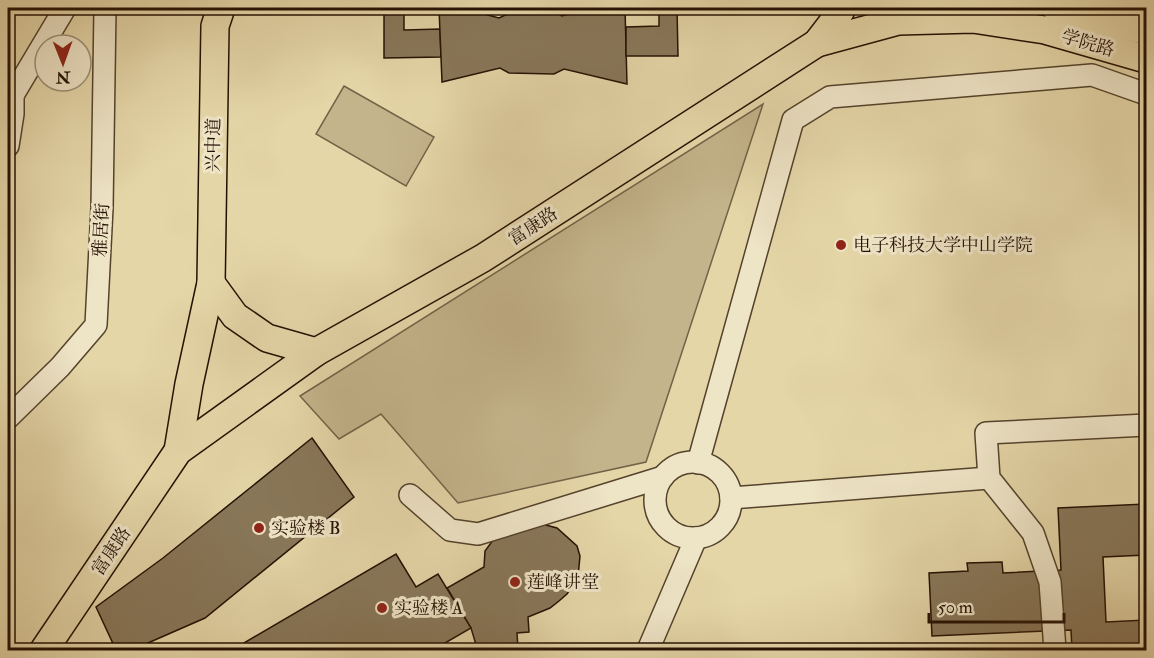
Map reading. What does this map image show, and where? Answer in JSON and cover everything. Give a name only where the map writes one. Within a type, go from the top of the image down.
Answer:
[{"type":"main road","name":"兴中道","points":[[178,450],[189,384],[211,283],[215,26],[221,8]]},
{"type":"main road","name":"富康路","points":[[44,651],[178,450],[316,352],[483,258],[817,43],[842,8]]},
{"type":"main road","name":"学院路","points":[[1056,8],[1146,31]]},
{"type":"main road","name":"学院路","points":[[817,43],[898,21],[973,19],[1045,30],[1146,59]]},
{"type":"main road","points":[[211,283],[235,316],[267,338],[316,352]]},
{"type":"street","points":[[8,146],[13,114],[10,97],[65,8]]},
{"type":"street","name":"雅居街","points":[[8,418],[60,367],[96,325],[102,208],[105,8]]},
{"type":"street","points":[[1121,8],[1143,12],[1146,10]]},
{"type":"street","points":[[698,463],[793,120],[830,97],[1092,75],[1146,94]]},
{"type":"street","points":[[1055,651],[1050,582],[1033,533],[989,478],[986,433],[1146,425]]},
{"type":"street","points":[[685,463],[710,466],[721,474],[728,485],[731,498],[730,510],[725,521],[707,536],[684,537],[673,533],[657,514],[655,501],[657,488],[663,477],[673,468],[685,463]]},
{"type":"street","points":[[410,495],[450,530],[478,534],[663,477]]},
{"type":"street","points":[[731,498],[989,478]]},
{"type":"street","points":[[648,651],[696,538]]},
{"type":"shaded area","points":[[344,86],[434,137],[406,186],[316,134]]},
{"type":"shaded area","points":[[763,104],[646,462],[458,503],[381,414],[339,439],[300,396]]},
{"type":"building","points":[[384,8],[404,8],[404,30],[440,29],[441,57],[384,58]]},
{"type":"building","points":[[439,8],[461,8],[499,18],[510,13],[555,12],[562,16],[590,8],[625,8],[627,84],[564,69],[554,74],[509,73],[500,68],[442,82]]},
{"type":"building","points":[[499,8],[562,8],[562,12],[499,13]]},
{"type":"building","points":[[659,8],[677,8],[678,56],[626,56],[626,27],[659,26]]},
{"type":"building","name":"实验楼 B","points":[[312,438],[354,497],[205,618],[132,650],[116,650],[96,607],[163,558]]},
{"type":"building","points":[[1146,504],[1146,555],[1103,557],[1106,622],[1146,620],[1146,650],[1072,650],[1071,630],[932,636],[929,573],[968,571],[967,563],[1002,562],[1003,573],[1061,570],[1058,508]]},
{"type":"building","name":"莲峰讲堂","points":[[538,523],[557,528],[577,546],[580,556],[578,577],[567,594],[559,601],[550,608],[528,617],[529,632],[517,633],[518,649],[477,648],[471,628],[447,588],[484,567],[485,551],[493,540]]},
{"type":"building","name":"实验楼 A","points":[[396,554],[416,587],[438,574],[471,628],[433,650],[232,650]]},
{"type":"place","name":"电子科技大学中山学院","points":[[841,245]]},
{"type":"place","name":"实验楼 B","points":[[259,528]]},
{"type":"place","name":"莲峰讲堂","points":[[515,582]]},
{"type":"place","name":"实验楼 A","points":[[382,608]]}]
